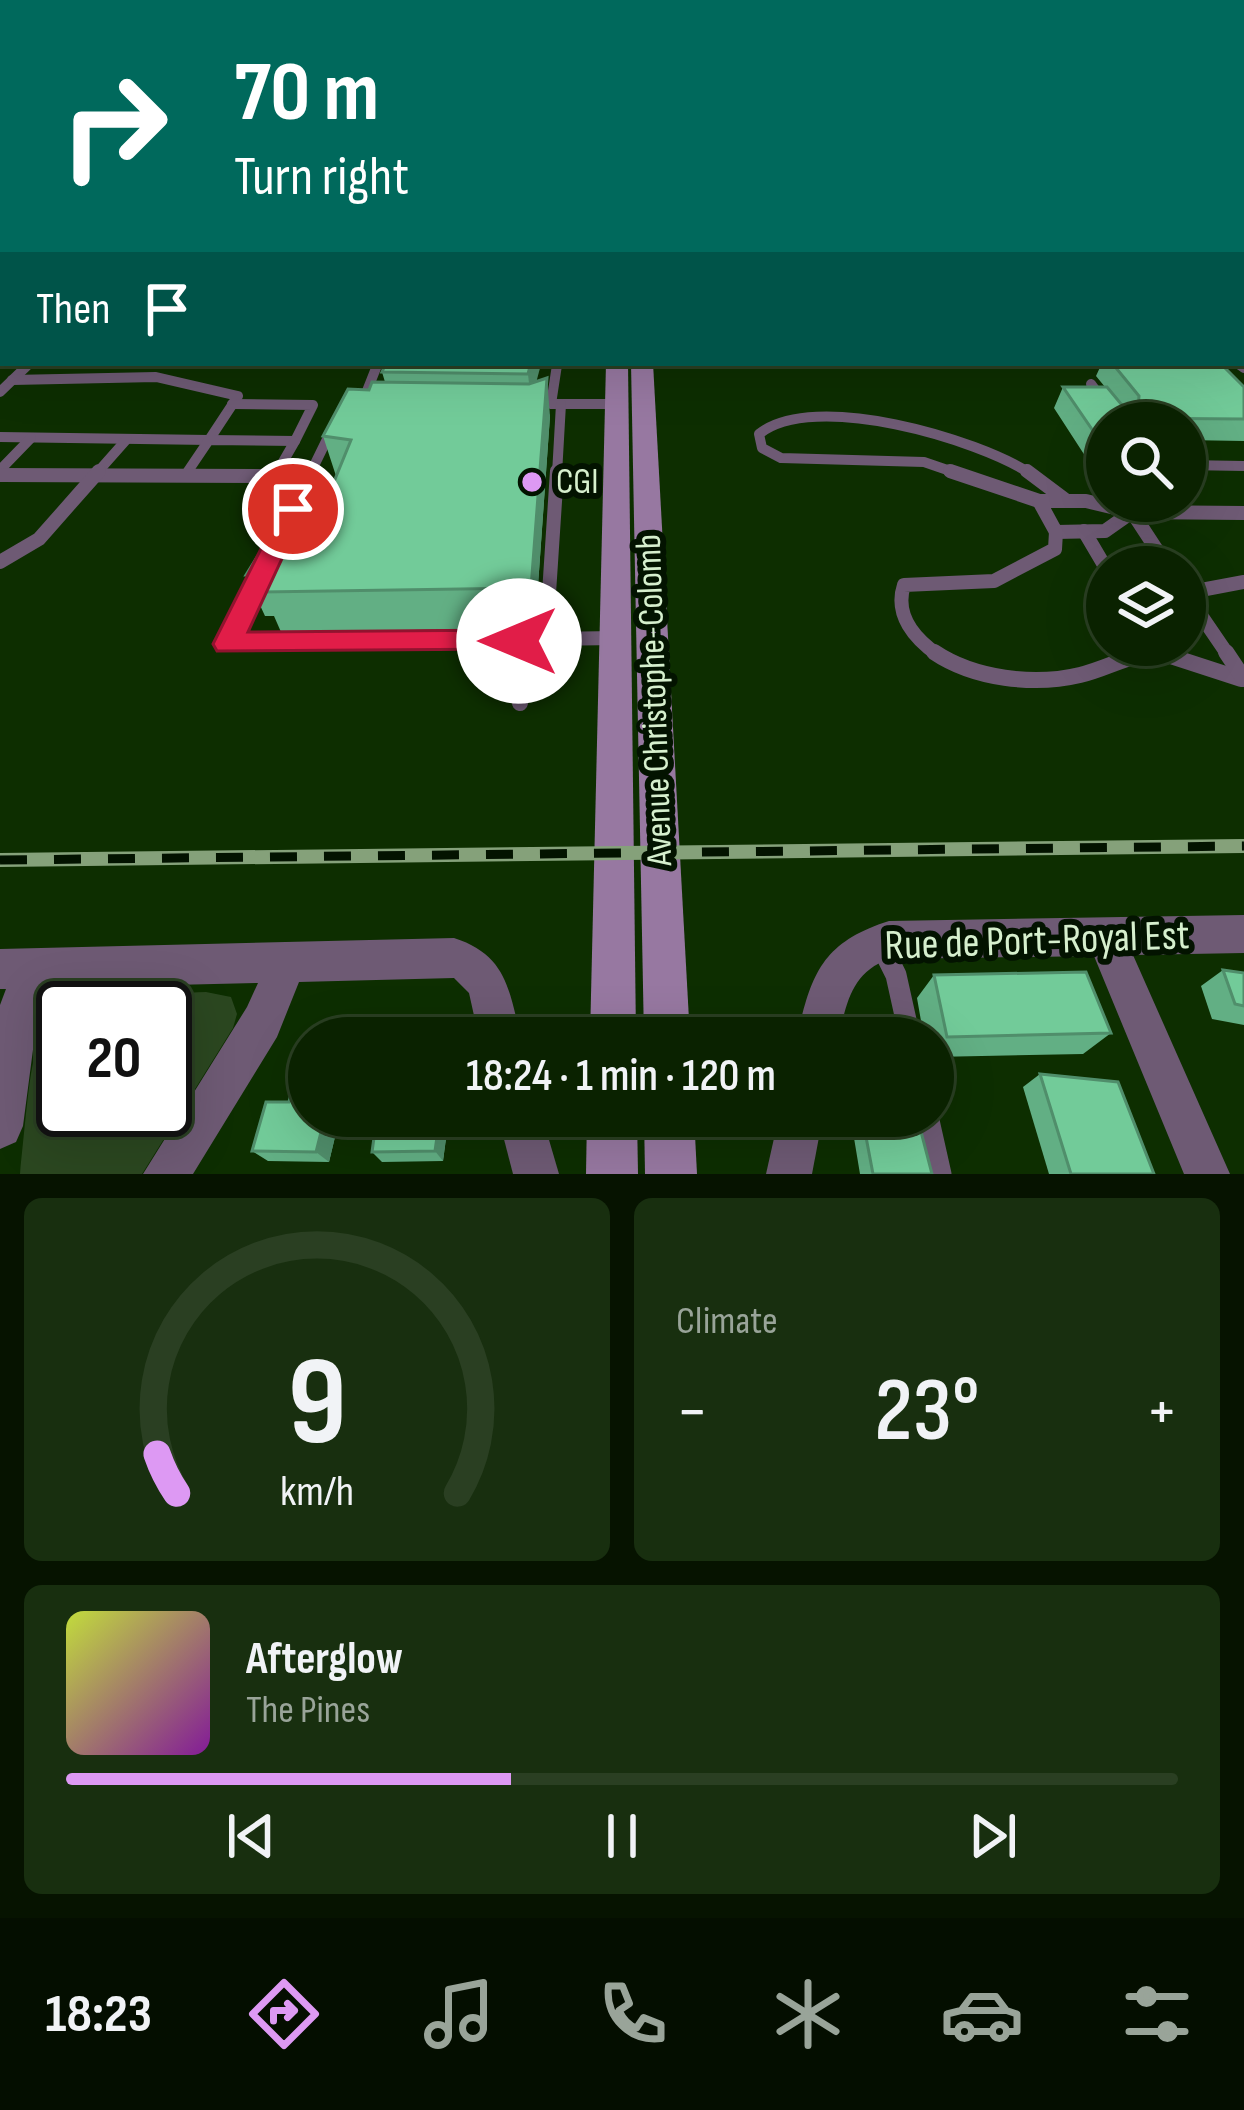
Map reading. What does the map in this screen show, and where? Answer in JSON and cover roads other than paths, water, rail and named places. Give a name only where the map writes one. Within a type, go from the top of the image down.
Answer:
[{"type":"main road","name":"Avenue Christophe-Colomb","points":[[613,1017],[617,366]]},
{"type":"main road","name":"Avenue Christophe-Colomb","points":[[642,366],[666,1017]]},
{"type":"main road","points":[[612,1137],[612,1174]]},
{"type":"main road","points":[[670,1137],[671,1174]]},
{"type":"street","name":"Rue de Port-Royal Est","points":[[824,1017],[840,965],[879,943],[1244,934]]},
{"type":"street","points":[[1106,936],[1207,1174]]},
{"type":"street","points":[[0,1126],[16,1019],[16,968],[463,959],[481,973],[494,1017]]},
{"type":"street","points":[[166,1174],[262,1022],[286,962]]},
{"type":"street","points":[[526,1137],[536,1174]]},
{"type":"street","points":[[789,1174],[797,1137]]},
{"type":"lane","points":[[0,392],[27,366]]},
{"type":"lane","points":[[360,410],[377,366]]},
{"type":"lane","points":[[520,703],[538,639],[557,366]]},
{"type":"lane","points":[[12,380],[203,382],[238,396],[187,474]]},
{"type":"lane","points":[[1091,383],[1105,402]]},
{"type":"lane","points":[[0,472],[275,476],[313,405],[232,404]]},
{"type":"lane","points":[[533,412],[556,404],[616,404]]},
{"type":"lane","points":[[274,548],[334,424],[360,410],[381,411]]},
{"type":"lane","points":[[1067,501],[996,451],[925,426],[798,419],[773,424],[759,434],[762,448],[781,458],[924,462],[1039,501],[1086,504]]},
{"type":"lane","points":[[0,437],[295,441]]},
{"type":"lane","points":[[0,472],[31,438]]},
{"type":"lane","points":[[0,562],[39,538],[127,440]]},
{"type":"lane","points":[[1206,465],[1244,466]]},
{"type":"lane","points":[[1039,501],[1056,532],[1055,549],[994,581],[904,585],[900,605],[914,636],[947,660],[1041,680],[1103,666]]},
{"type":"lane","points":[[1206,513],[1244,513]]},
{"type":"lane","points":[[1056,532],[1105,532],[1118,522]]},
{"type":"lane","points":[[1084,531],[1093,546]]},
{"type":"lane","points":[[265,567],[228,644],[616,638]]},
{"type":"lane","points":[[1206,589],[1244,582]]},
{"type":"lane","points":[[1206,625],[1242,679]]},
{"type":"lane","points":[[1204,666],[1242,679]]},
{"type":"lane","points":[[879,943],[896,975],[905,1017]]},
{"type":"lane","points":[[933,1137],[941,1174]]},
{"type":"railway","points":[[0,860],[1244,846]]},
{"type":"place","name":"CGI","points":[[532,482]]}]
